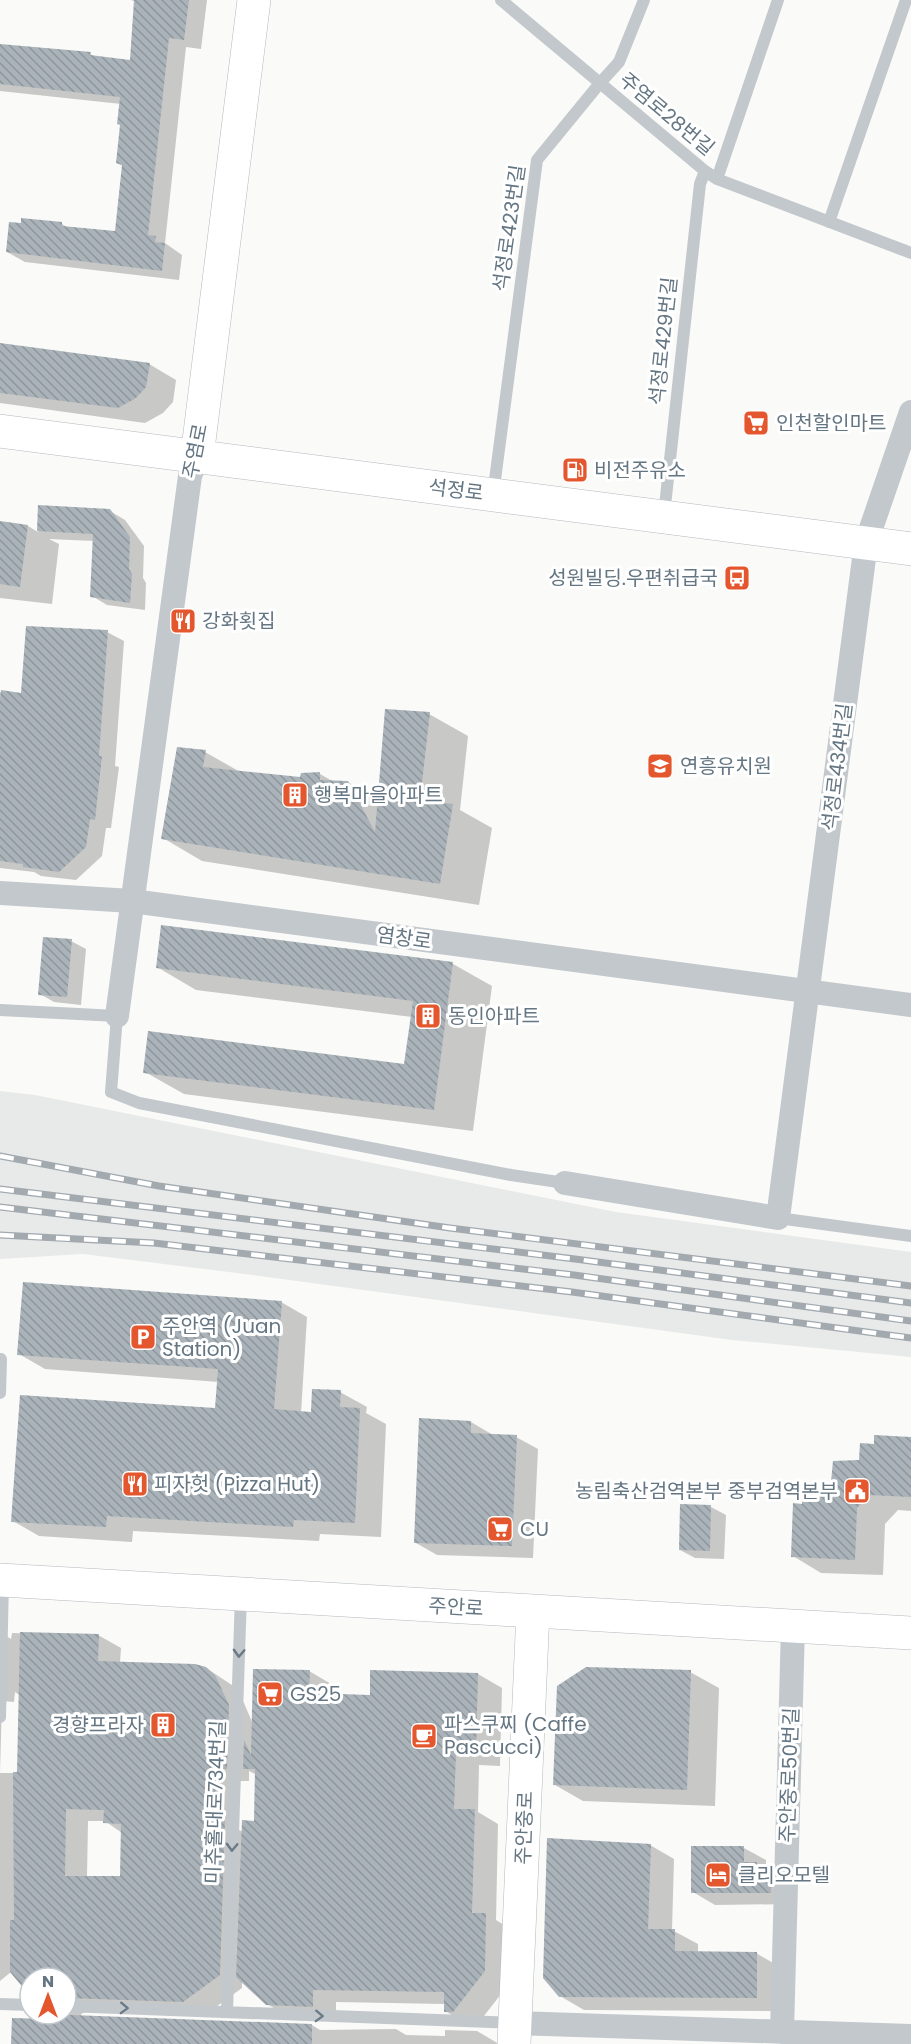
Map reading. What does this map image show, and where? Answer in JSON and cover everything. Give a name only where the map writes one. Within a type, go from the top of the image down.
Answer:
[{"type":"main road","name":"주염로","points":[[197,457],[254,0]]},
{"type":"main road","name":"석정로","points":[[0,431],[911,549]]},
{"type":"main road","name":"주안로","points":[[2,1580],[911,1633]]},
{"type":"main road","name":"주안중로","points":[[515,2033],[533,1611]]},
{"type":"street","name":"석정로434번길","points":[[808,992],[866,543],[911,412]]},
{"type":"street","name":"주염로","points":[[117,1016],[190,476],[197,457]]},
{"type":"street","name":"염창로","points":[[0,893],[132,901],[911,1005]]},
{"type":"street","points":[[566,1184],[778,1218],[808,992]]},
{"type":"street","name":"주안중로50번길","points":[[782,2032],[793,1626]]},
{"type":"street","points":[[515,2033],[782,2032],[911,2036]]},
{"type":"lane","name":"주염로28번길","points":[[501,0],[717,179],[911,254]]},
{"type":"lane","name":"석정로423번길","points":[[493,495],[537,160],[619,62],[644,0]]},
{"type":"lane","points":[[717,179],[778,0]]},
{"type":"lane","points":[[829,222],[906,0]]},
{"type":"lane","name":"석정로429번길","points":[[663,517],[700,184],[705,171]]},
{"type":"lane","points":[[0,1010],[117,1016],[111,1092],[139,1103],[566,1184]]},
{"type":"lane","points":[[778,1218],[911,1236]]},
{"type":"lane","points":[[0,1393],[1,1359]]},
{"type":"lane","points":[[0,1717],[2,1580]]},
{"type":"lane","name":"미추홀대로734번길","points":[[227,2012],[242,1594]]},
{"type":"lane","points":[[0,2004],[18,2005]]},
{"type":"lane","points":[[78,2006],[227,2012],[515,2033]]},
{"type":"shaded area","points":[[0,1091],[35,1095],[616,1212],[911,1252],[911,1357],[732,1340],[83,1254],[0,1259]]},
{"type":"building","points":[[134,0],[189,0],[184,40],[169,38],[148,235],[156,236],[155,242],[165,243],[162,271],[6,252],[9,222],[21,223],[21,218],[62,222],[62,226],[115,231],[122,165],[116,163],[120,97],[0,84],[0,44],[91,52],[90,55],[130,60]]},
{"type":"building","points":[[0,343],[150,363],[146,387],[136,398],[118,408],[0,393]]},
{"type":"building","points":[[38,505],[110,509],[130,537],[129,569],[132,574],[130,603],[90,597],[93,534],[37,531]]},
{"type":"building","points":[[0,521],[28,525],[20,587],[0,584]]},
{"type":"building","points":[[26,626],[108,630],[99,756],[102,756],[95,820],[90,819],[86,847],[59,872],[0,861],[1,690],[21,693]]},
{"type":"building","name":"행복마을아파트","points":[[385,709],[430,712],[420,800],[453,804],[440,884],[161,839],[177,747],[206,750],[203,767],[300,777],[301,773],[320,772],[320,780],[348,781],[375,832]]},
{"type":"building","name":"동인아파트","points":[[161,925],[453,962],[434,1110],[143,1073],[148,1031],[404,1064],[413,1001],[156,968]]},
{"type":"building","points":[[43,937],[72,939],[67,997],[38,995]]},
{"type":"building","points":[[23,1282],[282,1301],[274,1409],[311,1412],[312,1389],[341,1390],[340,1407],[360,1408],[355,1523],[294,1520],[293,1527],[107,1516],[106,1527],[11,1522],[20,1395],[215,1408],[218,1369],[17,1355]]},
{"type":"building","points":[[419,1418],[471,1421],[471,1433],[517,1435],[512,1546],[414,1543]]},
{"type":"building","points":[[874,1435],[911,1437],[911,1497],[869,1495],[857,1508],[855,1560],[791,1557],[793,1503],[802,1504],[802,1491],[830,1492],[833,1461],[859,1460],[860,1443],[874,1444]]},
{"type":"building","points":[[680,1504],[711,1505],[710,1551],[679,1550]]},
{"type":"building","points":[[20,1632],[99,1634],[98,1661],[195,1664],[206,1667],[215,1675],[229,1705],[227,1769],[216,1769],[215,1820],[225,1820],[220,1975],[183,2002],[78,1998],[78,1966],[18,1966],[18,1982],[10,1972],[10,1920],[14,1920],[13,1772],[17,1772]],"holes":[[[66,1809],[104,1810],[103,1823],[121,1824],[120,1876],[65,1876]]]},
{"type":"building","points":[[586,1667],[691,1670],[687,1790],[553,1785],[557,1686]]},
{"type":"building","points":[[253,1669],[310,1670],[309,1693],[370,1695],[370,1670],[478,1673],[476,1753],[456,1752],[454,1809],[475,1809],[472,1913],[486,1913],[485,1971],[453,2012],[444,2012],[444,1992],[313,1990],[313,2007],[266,2005],[236,1977],[242,1820],[254,1821],[255,1769],[243,1769],[244,1740],[251,1755]]},
{"type":"building","points":[[547,1838],[651,1844],[648,1929],[675,1929],[675,1951],[757,1952],[757,1998],[559,1997],[543,1978]]},
{"type":"building","points":[[691,1846],[744,1846],[744,1862],[757,1862],[757,1872],[771,1872],[771,1893],[691,1893]]},
{"type":"building","points":[[78,2015],[312,2024],[312,2044],[11,2044],[12,2018],[18,2018],[18,2026],[78,2026]]},
{"type":"railway","points":[[0,1156],[159,1186],[450,1228],[911,1286]]},
{"type":"railway","points":[[0,1189],[575,1259],[911,1303]]},
{"type":"railway","points":[[0,1207],[574,1275],[911,1321]]},
{"type":"railway","points":[[0,1235],[154,1243],[572,1292],[911,1338]]},
{"type":"place","name":"인천할인마트","points":[[756,423]]},
{"type":"place","name":"비전주유소","points":[[575,470]]},
{"type":"place","name":"성원빌딩.우편취급국","points":[[737,578]]},
{"type":"place","name":"강화횟집","points":[[183,621]]},
{"type":"place","name":"연흥유치원","points":[[660,766]]},
{"type":"place","name":"행복마을아파트","points":[[295,795]]},
{"type":"place","name":"동인아파트","points":[[428,1016]]},
{"type":"place","name":"주안역 (Juan Station)","points":[[143,1337]]},
{"type":"place","name":"피자헛 (Pizza Hut)","points":[[135,1484]]},
{"type":"place","name":"농림축산검역본부 중부검역본부","points":[[857,1491]]},
{"type":"place","name":"CU","points":[[500,1529]]},
{"type":"place","name":"GS25","points":[[270,1694]]},
{"type":"place","name":"경향프라자","points":[[163,1725]]},
{"type":"place","name":"파스쿠찌 (Caffe Pascucci)","points":[[424,1736]]},
{"type":"place","name":"클리오모텔","points":[[718,1875]]}]
